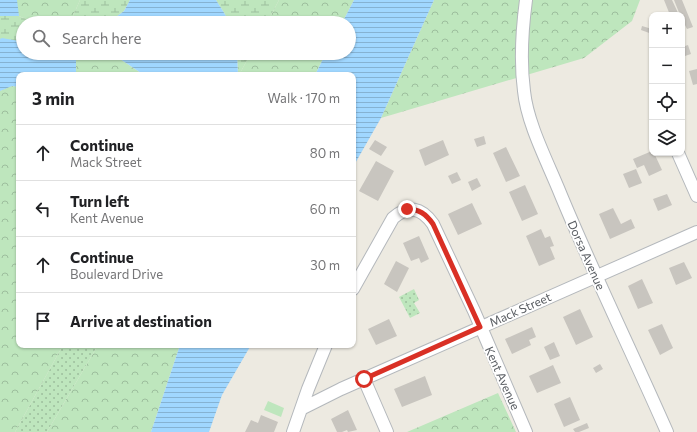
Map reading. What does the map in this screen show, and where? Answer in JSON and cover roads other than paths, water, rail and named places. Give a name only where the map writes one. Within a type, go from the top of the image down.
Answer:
[{"type":"street","name":"Dorsa Avenue","points":[[526,0],[522,36],[524,91],[528,110],[540,144],[595,276],[667,432]]},
{"type":"street","points":[[679,156],[697,196]]},
{"type":"street","name":"Kent Avenue","points":[[356,284],[393,218],[400,212],[407,209],[415,209],[423,212],[433,224],[439,236],[526,432]]},
{"type":"street","name":"Mack Street","points":[[301,409],[341,389],[697,232]]},
{"type":"street","points":[[293,432],[325,348]]},
{"type":"street","points":[[364,379],[387,432]]},
{"type":"water","points":[[0,0],[17,0],[19,16],[0,16]]},
{"type":"water","points":[[130,0],[216,0],[226,16],[117,16],[124,11]]},
{"type":"water","points":[[354,0],[434,0],[381,118],[356,162],[356,72],[316,72],[322,60],[356,60],[356,16],[346,16]]},
{"type":"water","points":[[0,39],[16,40],[16,60],[76,60],[76,72],[16,72],[16,87],[12,86],[0,91]]},
{"type":"water","points":[[122,60],[237,60],[238,72],[140,72]]},
{"type":"water","points":[[179,348],[249,348],[222,395],[209,432],[151,432]]}]
